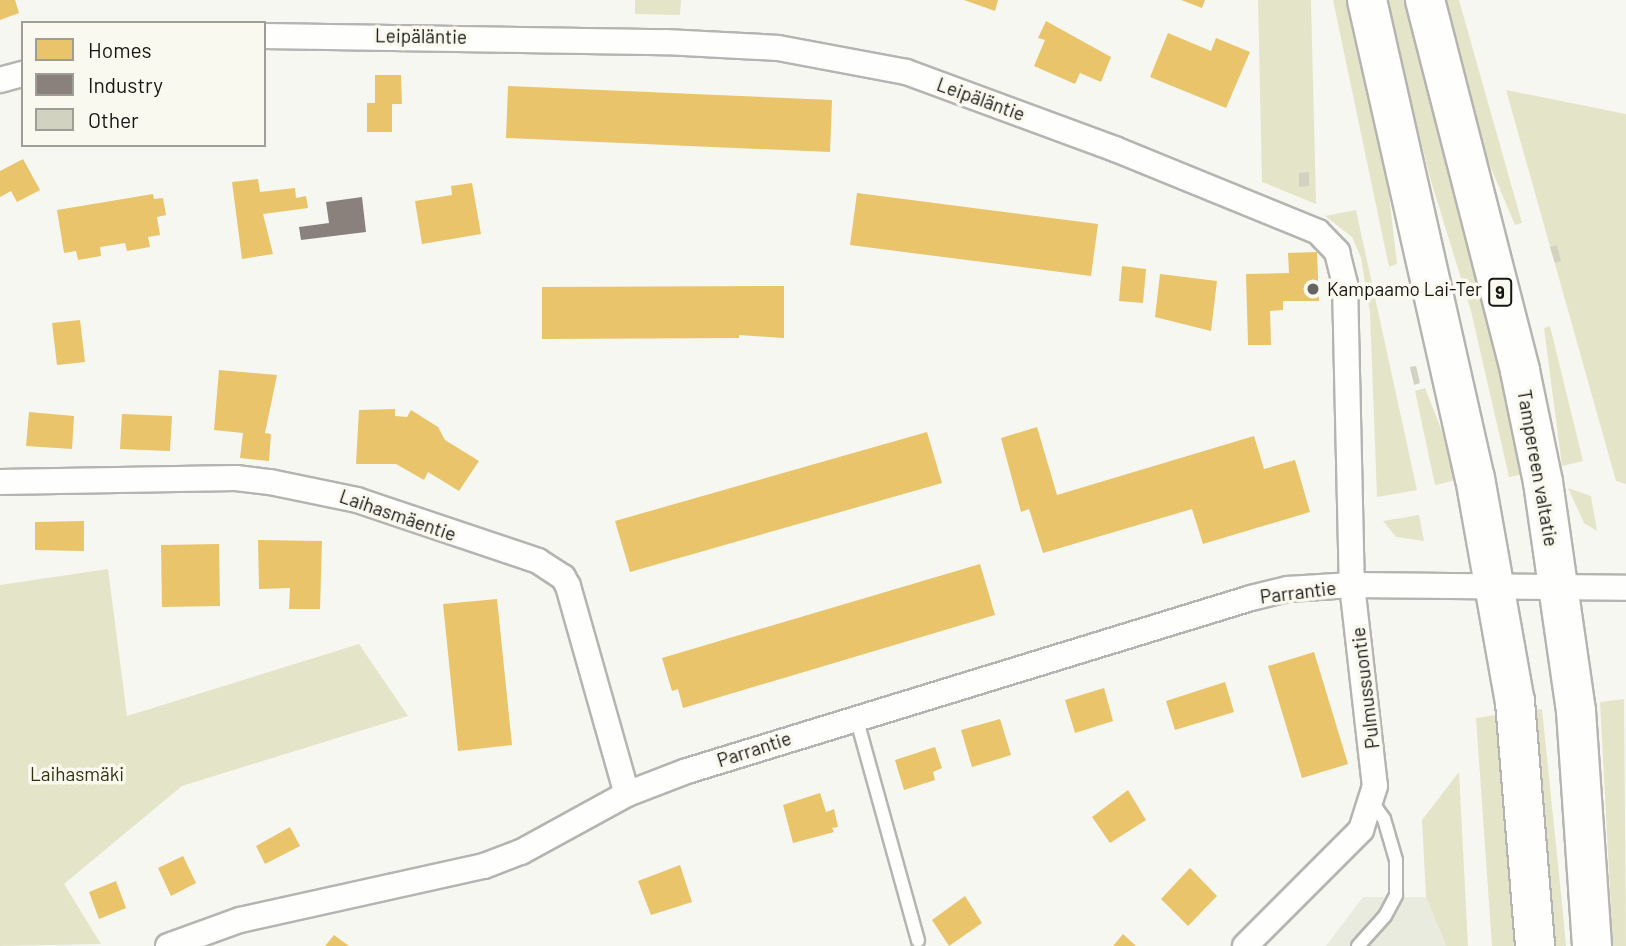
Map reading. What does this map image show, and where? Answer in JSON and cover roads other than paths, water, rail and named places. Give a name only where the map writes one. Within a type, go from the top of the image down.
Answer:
[{"type":"highway","points":[[1367,0],[1454,375],[1515,702],[1535,946]]},
{"type":"highway","name":"Tampereen valtatie","points":[[1426,0],[1525,396],[1576,711],[1592,946]]},
{"type":"street","name":"Leipäläntie","points":[[266,36],[665,42],[778,48],[894,69],[1115,149],[1318,232],[1337,252],[1345,284],[1352,585]]},
{"type":"street","points":[[0,80],[21,75]]},
{"type":"street","name":"Laihasmäentie","points":[[0,482],[236,478],[270,482],[357,500],[538,561],[563,577],[568,586],[627,794]]},
{"type":"street","points":[[1352,585],[1626,588]]},
{"type":"street","name":"Parrantie","points":[[172,945],[277,911],[484,866],[521,852],[627,794],[856,718],[1251,598],[1288,589],[1352,585]]},
{"type":"street","name":"Pulmussuontie","points":[[1245,946],[1361,830],[1373,803],[1374,765],[1352,585]]},
{"type":"lane","points":[[856,718],[918,941]]},
{"type":"lane","points":[[1358,946],[1385,916],[1396,895],[1396,860],[1384,819],[1373,803]]},
{"type":"place","name":"Kampaamo Lai-Ter","points":[[1313,289]]},
{"type":"park label","name":"Laihasmäki","points":[[77,774]]}]
